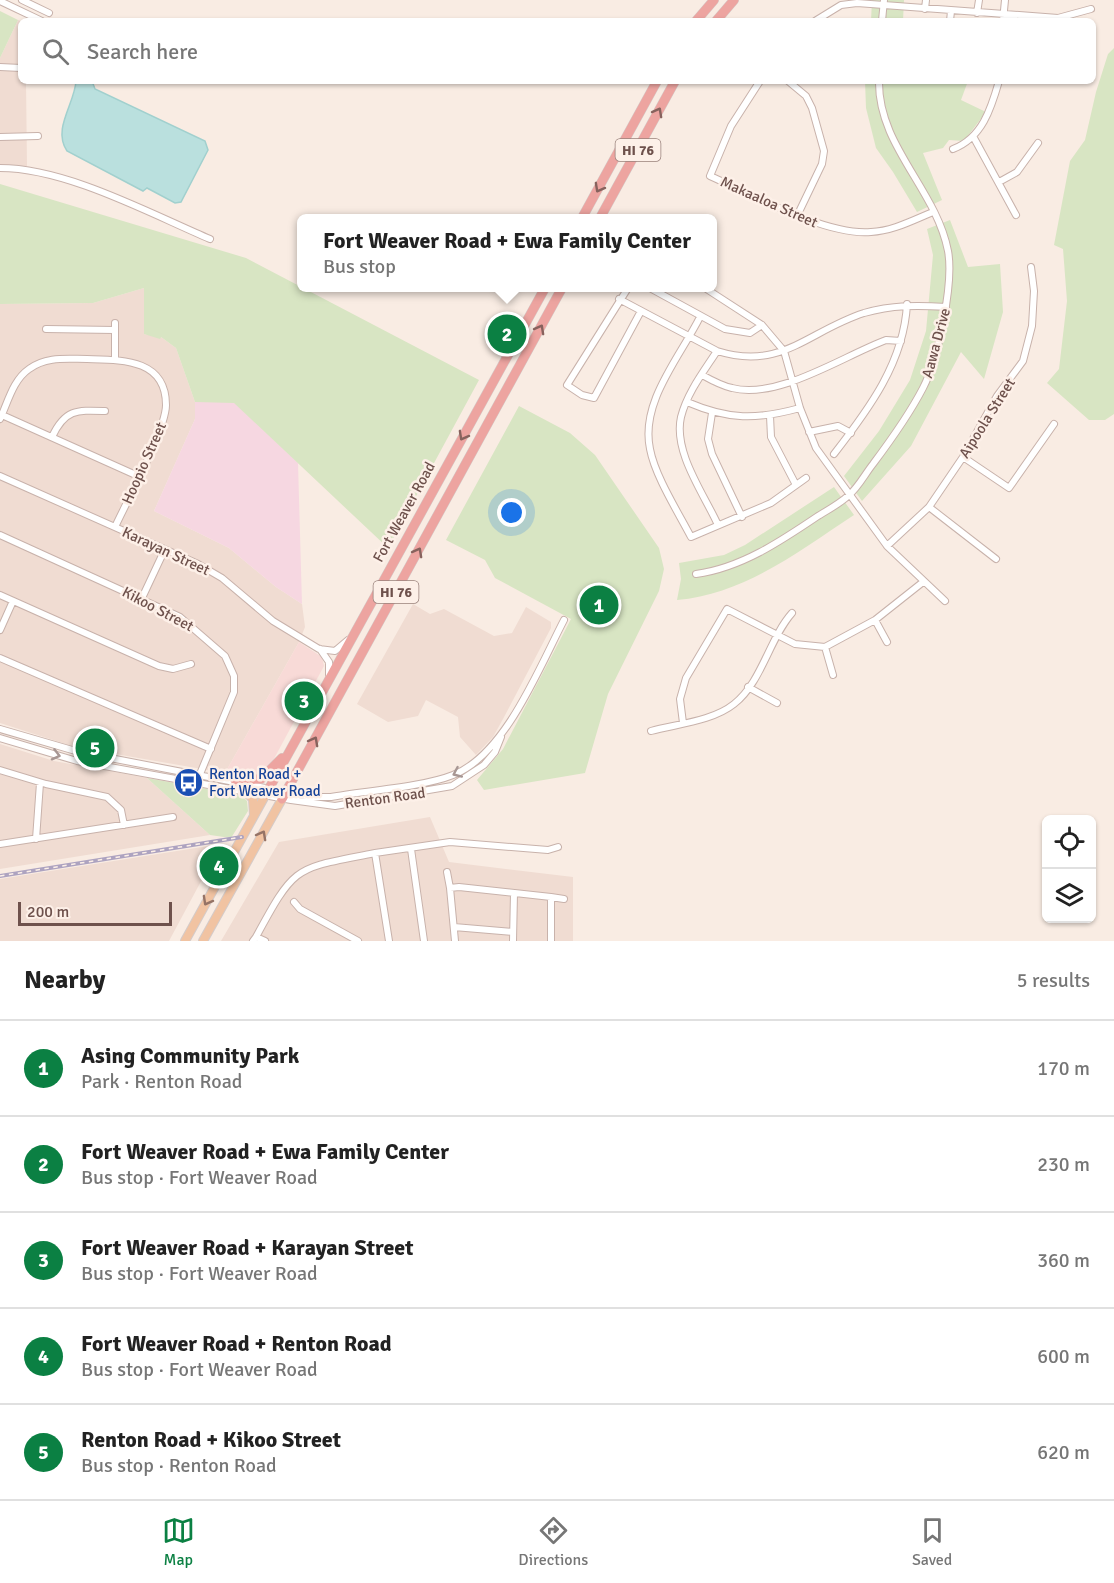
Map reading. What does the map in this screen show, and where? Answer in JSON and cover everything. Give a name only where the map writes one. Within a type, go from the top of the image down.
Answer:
[{"type":"highway","points":[[699,18],[714,0]]},
{"type":"highway","points":[[719,18],[734,0]]},
{"type":"highway","name":"HI 76","points":[[585,214],[655,84]]},
{"type":"highway","name":"HI 76","points":[[603,214],[673,84]]},
{"type":"highway","name":"Fort Weaver Road","points":[[268,792],[542,292]]},
{"type":"highway","name":"Fort Weaver Road","points":[[283,794],[560,292]]},
{"type":"highway","points":[[283,794],[280,779],[290,753]]},
{"type":"highway","points":[[235,780],[261,779],[290,753]]},
{"type":"main road","points":[[244,790],[253,799],[254,817]]},
{"type":"main road","name":"Fort Weaver Road","points":[[186,941],[268,792]]},
{"type":"main road","name":"Fort Weaver Road","points":[[203,941],[283,794]]},
{"type":"street","points":[[22,0],[49,14]]},
{"type":"street","points":[[925,9],[926,0]]},
{"type":"street","points":[[977,13],[979,0]]},
{"type":"street","points":[[1003,18],[1005,0]]},
{"type":"street","points":[[0,1],[36,18]]},
{"type":"street","points":[[820,18],[842,5],[857,3],[884,3],[1003,18],[1058,18],[1091,9]]},
{"type":"street","points":[[882,18],[884,3]]},
{"type":"street","points":[[950,18],[951,11]]},
{"type":"street","points":[[0,67],[18,68]]},
{"type":"street","name":"Makaaloa Street","points":[[758,84],[731,126],[710,176],[824,227],[850,232],[872,232],[895,228],[933,212]]},
{"type":"street","points":[[792,84],[806,96],[812,108],[824,151],[822,164],[798,214]]},
{"type":"street","name":"Aawa Drive","points":[[696,574],[714,572],[749,558],[849,496],[894,436],[924,387],[949,291],[948,251],[933,212],[885,125],[879,84]]},
{"type":"street","points":[[952,149],[974,138],[987,114],[998,84]]},
{"type":"street","points":[[0,137],[38,136]]},
{"type":"street","points":[[974,138],[1016,215]]},
{"type":"street","points":[[999,182],[1017,171],[1038,143]]},
{"type":"street","points":[[0,168],[28,170],[72,182],[210,239]]},
{"type":"street","name":"Aipoola Street","points":[[887,546],[929,507],[963,458],[997,396],[1023,361],[1032,326],[1034,291],[1031,267]]},
{"type":"street","points":[[625,292],[567,382],[582,395],[594,398],[641,311]]},
{"type":"street","points":[[657,292],[700,317],[738,333],[750,333],[762,325]]},
{"type":"street","points":[[711,292],[762,325],[784,351],[800,408],[816,448],[887,546],[945,601]]},
{"type":"street","points":[[619,299],[717,351],[734,356],[758,358],[784,351],[863,314],[907,304],[946,307]]},
{"type":"street","points":[[834,454],[872,404],[890,370],[901,341],[907,304]]},
{"type":"street","points":[[700,317],[659,392],[652,409],[648,437],[656,466],[691,537],[771,503],[806,478]]},
{"type":"street","points":[[46,330],[115,326],[115,360]]},
{"type":"street","points":[[702,375],[733,389],[765,388],[793,382],[868,346],[886,340],[901,341]]},
{"type":"street","points":[[717,351],[687,402],[681,418],[685,454],[718,525]]},
{"type":"street","name":"Hoopio Street","points":[[1,417],[19,379],[36,364],[52,359],[115,360],[134,362],[148,369],[159,381],[165,396],[164,417],[115,527]]},
{"type":"street","points":[[687,402],[712,413],[741,417],[770,416],[800,408]]},
{"type":"street","points":[[52,437],[60,422],[69,414],[80,411],[105,411]]},
{"type":"street","points":[[712,413],[708,439],[712,454],[742,517]]},
{"type":"street","points":[[770,416],[771,437],[796,485]]},
{"type":"street","points":[[1,417],[52,437],[138,476]]},
{"type":"street","points":[[963,458],[1009,488],[1054,424]]},
{"type":"street","points":[[809,432],[838,426],[850,433]]},
{"type":"street","name":"Karayan Street","points":[[0,476],[213,572],[267,617],[319,649]]},
{"type":"street","points":[[929,507],[996,559]]},
{"type":"street","name":"Kikoo Street","points":[[0,535],[142,598],[193,626],[222,652],[231,666],[235,681],[233,698],[200,774]]},
{"type":"street","points":[[142,598],[165,549]]},
{"type":"street","points":[[683,723],[680,699],[686,678],[727,609],[795,644],[825,647],[874,620],[923,582]]},
{"type":"street","points":[[0,595],[159,666],[173,669],[191,664]]},
{"type":"street","points":[[0,630],[13,601]]},
{"type":"street","points":[[651,731],[710,716],[734,704],[748,687],[792,613]]},
{"type":"street","points":[[874,620],[887,642]]},
{"type":"street","name":"Renton Road","points":[[283,794],[335,806],[445,789],[466,780],[495,752],[501,736],[564,621]]},
{"type":"street","points":[[319,649],[327,652],[337,650],[354,634]]},
{"type":"street","points":[[825,647],[833,675]]},
{"type":"street","points":[[319,649],[329,662],[328,684]]},
{"type":"street","points":[[0,658],[211,748]]},
{"type":"street","points":[[748,687],[777,703]]},
{"type":"street","name":"Renton Road","points":[[0,729],[33,741],[235,780],[268,792]]},
{"type":"street","name":"Renton Road","points":[[0,738],[31,749],[78,760],[244,790],[325,797],[446,778],[474,764],[501,736]]},
{"type":"street","points":[[31,749],[33,741]]},
{"type":"street","points":[[150,773],[151,765]]},
{"type":"street","points":[[0,770],[40,783],[107,797],[122,810],[124,825]]},
{"type":"street","points":[[36,839],[40,783]]},
{"type":"street","points":[[0,844],[173,817]]},
{"type":"street","points":[[265,941],[255,939],[282,889],[300,871],[312,866],[375,853],[450,842],[548,850],[558,847]]},
{"type":"street","points":[[411,849],[424,941]]},
{"type":"street","points":[[375,853],[389,941]]},
{"type":"street","points":[[447,872],[455,941]]},
{"type":"street","points":[[450,888],[564,899]]},
{"type":"street","points":[[513,941],[514,893]]},
{"type":"street","points":[[551,897],[551,941]]},
{"type":"street","points":[[294,902],[300,909],[358,941]]},
{"type":"street","points":[[454,927],[513,932]]},
{"type":"shaded area","points":[[18,20],[18,84],[26,84],[27,166],[0,166],[0,58]]},
{"type":"shaded area","points":[[144,288],[144,334],[161,337],[176,348],[195,402],[195,419],[154,511],[229,548],[276,587],[302,604],[305,627],[299,642],[225,773],[75,747],[0,723],[0,304],[93,303]]},
{"type":"shaded area","points":[[195,402],[234,402],[298,463],[302,604],[276,587],[229,548],[154,511],[195,419]]},
{"type":"shaded area","points":[[413,604],[430,614],[444,609],[494,636],[512,633],[526,607],[551,622],[551,628],[493,737],[476,755],[460,737],[458,717],[426,700],[418,716],[388,722],[357,704]]},
{"type":"shaded area","points":[[299,642],[322,657],[324,666],[269,768],[258,775],[225,773]]},
{"type":"shaded area","points":[[0,744],[54,761],[147,778],[210,835],[0,869]]},
{"type":"shaded area","points":[[430,817],[449,862],[573,877],[573,941],[221,941],[279,842]]},
{"type":"shaded area","points":[[221,844],[169,941],[0,941],[0,879]]},
{"type":"green space","points":[[872,0],[904,0],[903,18],[871,18]]},
{"type":"green space","points":[[0,11],[18,20],[0,58]]},
{"type":"green space","points":[[1114,48],[1114,414],[1105,420],[1089,420],[1047,383],[1059,369],[1067,301],[1063,249],[1054,245],[1070,161],[1085,140],[1096,92],[1108,54]]},
{"type":"green space","points":[[865,84],[967,84],[961,100],[986,112],[964,141],[949,140],[943,148],[923,153],[942,200],[917,212],[876,148],[866,108]]},
{"type":"green space","points":[[0,184],[246,258],[297,285],[297,292],[311,292],[479,380],[388,548],[234,403],[195,402],[176,348],[161,337],[160,339],[144,334],[144,288],[93,303],[0,304]]},
{"type":"green space","points":[[950,220],[968,267],[1000,264],[1003,312],[984,379],[961,352],[911,446],[862,501],[844,476],[879,431],[910,380],[926,331],[933,255],[927,229]]},
{"type":"green space","points":[[519,406],[570,433],[595,455],[659,548],[664,569],[659,591],[608,694],[585,773],[484,790],[477,780],[503,749],[571,619],[495,578],[485,560],[446,540]]},
{"type":"green space","points":[[834,487],[854,515],[792,556],[748,580],[702,596],[677,600],[681,579],[679,563],[724,555],[745,545]]},
{"type":"green space","points":[[147,778],[241,795],[247,801],[248,811],[231,838],[210,835]]},
{"type":"water","points":[[76,84],[93,84],[95,89],[205,141],[208,150],[181,202],[175,203],[147,188],[143,191],[67,151],[63,143],[63,125]]},
{"type":"railway","points":[[0,876],[242,837]]},
{"type":"place","name":"Fort Weaver Road + Ewa Family Center","points":[[507,334]]},
{"type":"place","name":"Asing Community Park","points":[[599,605]]},
{"type":"place","name":"Fort Weaver Road + Karayan Street","points":[[304,701]]},
{"type":"place","name":"Renton Road + Kikoo Street","points":[[95,748]]},
{"type":"place","name":"Renton Road + Fort Weaver Road","points":[[188,783]]},
{"type":"place","name":"Fort Weaver Road + Renton Road","points":[[219,866]]}]
